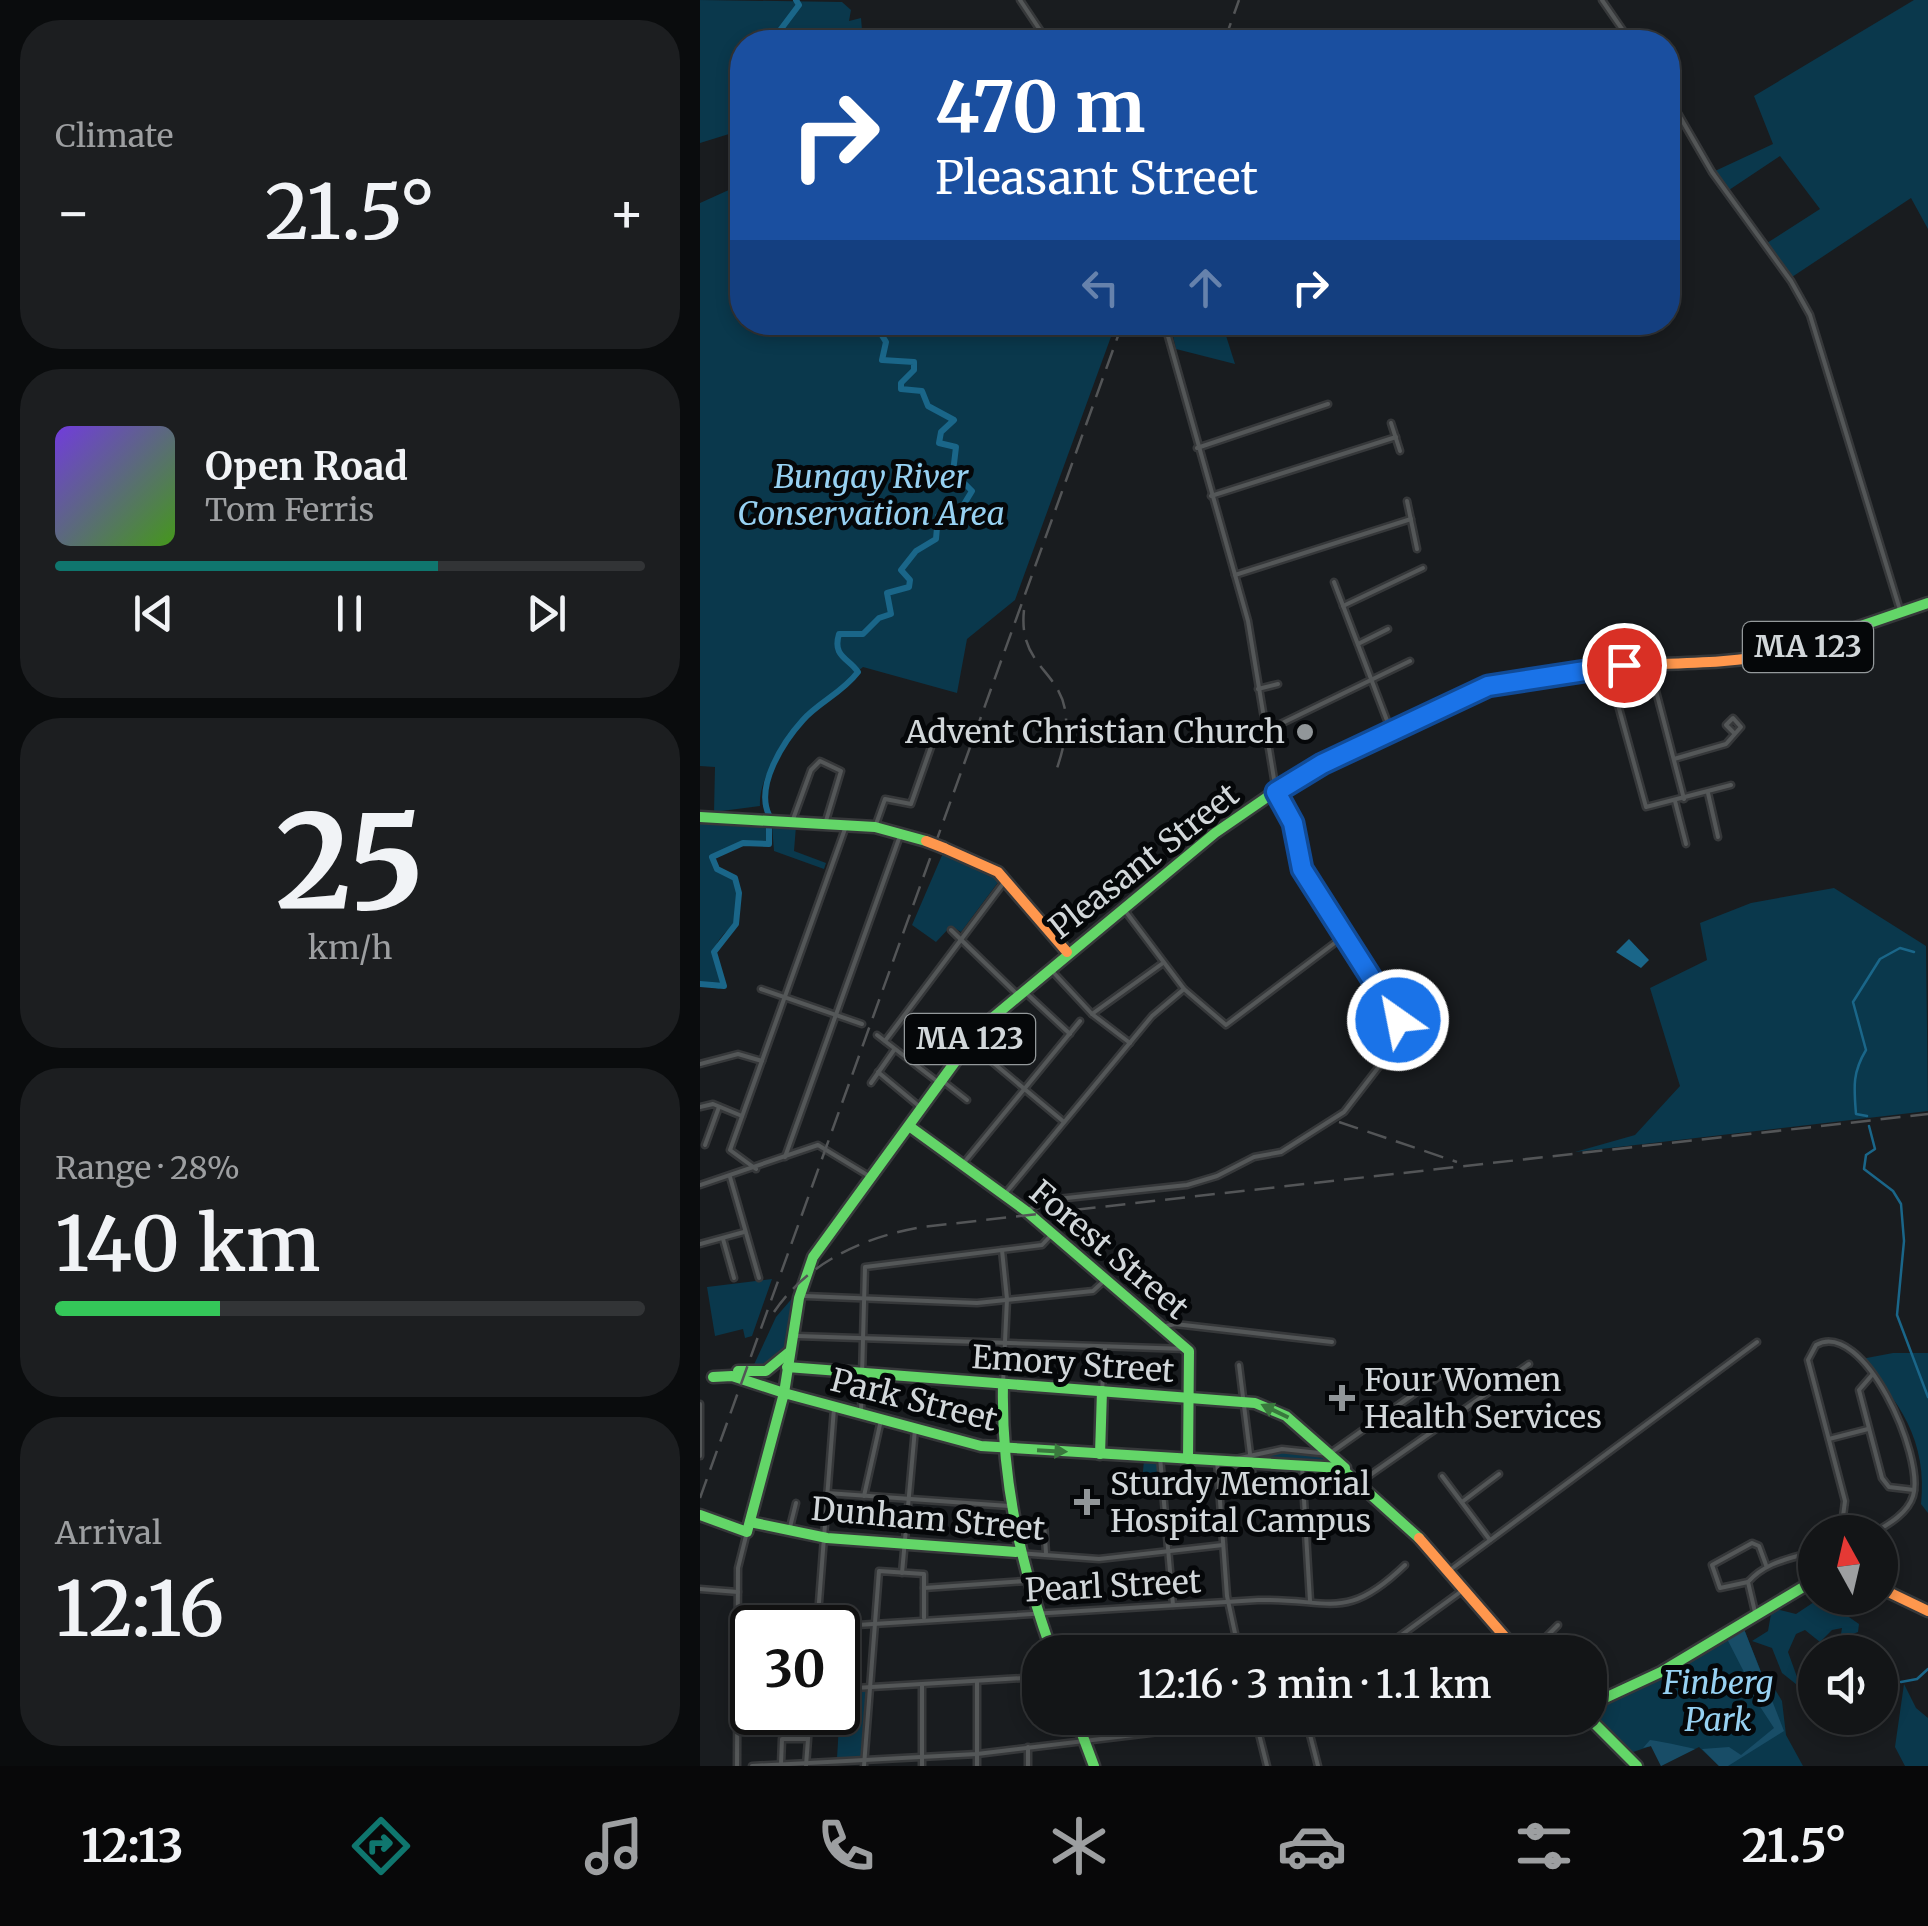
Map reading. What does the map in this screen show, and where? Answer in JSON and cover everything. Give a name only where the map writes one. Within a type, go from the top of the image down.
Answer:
[{"type":"main road","name":"Pleasant Street","points":[[748,1527],[784,1393],[800,1296],[817,1251],[968,1041],[1067,952],[1125,910],[1215,833],[1276,792],[1390,731],[1503,682],[1608,667],[1765,656],[1802,649],[1900,610],[1928,603]]},
{"type":"main road","points":[[700,817],[875,827],[974,858],[1006,879],[1067,952]]},
{"type":"main road","name":"Forest Street","points":[[906,1125],[1026,1211],[1187,1349],[1192,1357],[1188,1459]]},
{"type":"main road","points":[[764,1386],[765,1370],[782,1362],[792,1342]]},
{"type":"main road","name":"Emory Street","points":[[765,1370],[788,1368],[1243,1402],[1279,1411],[1330,1459]]},
{"type":"main road","name":"Park Street","points":[[700,1381],[732,1371],[748,1375],[765,1370]]},
{"type":"main road","name":"Park Street","points":[[712,1377],[734,1376],[881,1420],[1004,1448],[1223,1461],[1252,1458],[1302,1466],[1330,1459],[1360,1482],[1450,1570],[1504,1635]]},
{"type":"main road","points":[[1003,1384],[1004,1448],[1016,1552],[1045,1635]]},
{"type":"main road","points":[[1100,1454],[1102,1392]]},
{"type":"main road","name":"Dunham Street","points":[[700,1515],[748,1527],[824,1537],[1016,1552]]},
{"type":"main road","points":[[1607,1697],[1661,1672],[1798,1589]]},
{"type":"main road","points":[[1898,1597],[1928,1611]]},
{"type":"main road","points":[[1083,1735],[1094,1766]]},
{"type":"main road","points":[[1606,1735],[1637,1766]]},
{"type":"street","points":[[1020,0],[1039,30]]},
{"type":"street","points":[[1602,0],[1623,30]]},
{"type":"street","points":[[1680,117],[1712,172],[1791,280],[1810,316],[1900,610]]},
{"type":"street","points":[[1026,1211],[1048,1200],[1188,1184],[1254,1157],[1281,1152],[1342,1113],[1399,1046],[1399,1023],[1302,869],[1293,823],[1276,792],[1235,575],[1167,335]]},
{"type":"street","points":[[1197,448],[1328,404]]},
{"type":"street","points":[[1391,423],[1400,452]]},
{"type":"street","points":[[1211,496],[1396,438]]},
{"type":"street","points":[[1407,501],[1418,549]]},
{"type":"street","points":[[1235,575],[1411,519]]},
{"type":"street","points":[[1344,606],[1423,568]]},
{"type":"street","points":[[1334,582],[1390,731]]},
{"type":"street","points":[[1358,644],[1388,629]]},
{"type":"street","points":[[1264,732],[1410,662]]},
{"type":"street","points":[[1649,663],[1684,799]]},
{"type":"street","points":[[1608,667],[1646,807],[1732,785]]},
{"type":"street","points":[[1258,688],[1278,684]]},
{"type":"street","points":[[875,827],[885,800],[911,804],[938,726]]},
{"type":"street","points":[[1674,759],[1726,744],[1733,732]]},
{"type":"street","points":[[792,822],[810,770],[820,761],[841,771],[825,824]]},
{"type":"street","points":[[1708,793],[1718,837]]},
{"type":"street","points":[[1675,801],[1686,844]]},
{"type":"street","points":[[756,1169],[730,1150],[846,826]]},
{"type":"street","points":[[785,1158],[901,833]]},
{"type":"street","points":[[886,1042],[1006,879]]},
{"type":"street","points":[[1125,910],[1184,989],[1229,1024],[1344,936]]},
{"type":"street","points":[[950,930],[1070,1034]]},
{"type":"street","points":[[1092,1014],[1164,963]]},
{"type":"street","points":[[1049,968],[1092,1014],[1130,1043]]},
{"type":"street","points":[[760,988],[862,1024]]},
{"type":"street","points":[[1004,1195],[1130,1043],[1184,989]]},
{"type":"street","points":[[962,1165],[1080,1022]]},
{"type":"street","points":[[877,1035],[967,1100]]},
{"type":"street","points":[[968,1041],[1064,1122]]},
{"type":"street","points":[[870,1083],[895,1049]]},
{"type":"street","points":[[700,1064],[738,1054],[762,1061]]},
{"type":"street","points":[[878,1072],[920,1107]]},
{"type":"street","points":[[700,1106],[719,1106],[742,1116]]},
{"type":"street","points":[[705,1144],[719,1106]]},
{"type":"street","points":[[700,1185],[821,1145],[870,1177]]},
{"type":"street","points":[[730,1177],[759,1278]]},
{"type":"street","points":[[700,1244],[746,1232]]},
{"type":"street","points":[[860,1414],[865,1374],[864,1267],[1042,1245],[1052,1233]]},
{"type":"street","points":[[723,1238],[734,1278]]},
{"type":"street","points":[[1002,1250],[1008,1300],[1003,1384]]},
{"type":"street","points":[[800,1296],[1008,1300],[1093,1291],[1106,1279]]},
{"type":"street","points":[[1162,1327],[1172,1324],[1332,1342]]},
{"type":"street","points":[[792,1342],[865,1339],[1187,1349]]},
{"type":"street","points":[[1843,1515],[1845,1501],[1809,1364],[1812,1349],[1820,1342],[1835,1341],[1872,1375],[1895,1404],[1914,1490],[1906,1508],[1897,1515]]},
{"type":"street","points":[[1450,1570],[1758,1342]]},
{"type":"street","points":[[1102,1392],[1105,1348]]},
{"type":"street","points":[[1360,1482],[1530,1364]]},
{"type":"street","points":[[1239,1365],[1254,1486]]},
{"type":"street","points":[[1330,1459],[1448,1370]]},
{"type":"street","points":[[1872,1375],[1859,1390],[1885,1484],[1914,1490]]},
{"type":"street","points":[[700,1404],[700,1456]]},
{"type":"street","points":[[819,1605],[834,1407]]},
{"type":"street","points":[[864,1496],[881,1420]]},
{"type":"street","points":[[902,1572],[915,1429]]},
{"type":"street","points":[[1829,1438],[1868,1429]]},
{"type":"street","name":"Park Street","points":[[1252,1458],[1294,1448],[1330,1459]]},
{"type":"street","points":[[1160,1457],[1172,1605]]},
{"type":"street","points":[[1223,1461],[1223,1545],[1228,1602],[1236,1635]]},
{"type":"street","points":[[1302,1466],[1310,1601]]},
{"type":"street","points":[[1462,1502],[1500,1474]]},
{"type":"street","points":[[1436,1480],[1443,1475],[1490,1540]]},
{"type":"street","points":[[827,1493],[1009,1506]]},
{"type":"street","points":[[789,1532],[796,1503]]},
{"type":"street","points":[[1044,1523],[1046,1555]]},
{"type":"street","points":[[738,1605],[738,1564],[748,1527]]},
{"type":"street","points":[[1766,1566],[1758,1546],[1752,1543],[1712,1564],[1720,1588],[1748,1582],[1766,1566],[1798,1556]]},
{"type":"street","name":"Dunham Street","points":[[1016,1552],[1101,1559],[1223,1545]]},
{"type":"street","name":"Pearl Street","points":[[860,1625],[1228,1602],[1310,1601],[1332,1606],[1362,1600],[1405,1565]]},
{"type":"street","points":[[865,1763],[879,1571],[924,1574],[924,1620]]},
{"type":"street","points":[[924,1588],[1025,1581]]},
{"type":"street","points":[[1748,1582],[1755,1612]]},
{"type":"street","points":[[1401,1635],[1465,1589]]},
{"type":"street","points":[[700,1590],[738,1592]]},
{"type":"street","points":[[1548,1635],[1558,1625]]},
{"type":"street","points":[[860,1688],[1022,1678]]},
{"type":"street","points":[[976,1766],[977,1681]]},
{"type":"street","points":[[922,1684],[922,1766]]},
{"type":"street","points":[[737,1735],[737,1766]]},
{"type":"street","points":[[806,1764],[808,1735]]},
{"type":"street","points":[[752,1766],[865,1763],[977,1754],[1124,1735]]},
{"type":"street","points":[[1260,1735],[1268,1766]]},
{"type":"street","points":[[1310,1735],[1318,1766]]},
{"type":"street","points":[[780,1764],[782,1739],[808,1739]]},
{"type":"street","points":[[1028,1746],[1028,1766]]},
{"type":"green space","points":[[700,0],[842,2],[851,10],[849,21],[861,18],[862,30],[730,30],[730,134],[700,143]]},
{"type":"green space","points":[[1914,0],[1928,0],[1928,229],[1911,198],[1792,277],[1767,243],[1820,209],[1780,156],[1729,190],[1715,171],[1773,144],[1754,96]]},
{"type":"green space","name":"Bungay River Conservation Area","points":[[730,189],[730,335],[1112,335],[1015,600],[967,639],[957,693],[863,667],[815,710],[782,748],[762,787],[760,806],[714,812],[715,767],[700,766],[700,203]]},
{"type":"green space","points":[[1173,335],[1226,335],[1235,364],[1176,349]]},
{"type":"green space","points":[[700,820],[769,825],[769,844],[743,843],[712,857],[717,869],[735,878],[739,893],[736,924],[722,936],[715,949],[716,964],[725,981],[719,989],[700,984]]},
{"type":"green space","points":[[772,825],[796,826],[794,851],[826,863],[824,869],[774,851]]},
{"type":"green space","points":[[943,853],[984,869],[999,881],[961,932],[951,926],[936,942],[912,925]]},
{"type":"green space","points":[[1834,888],[1926,946],[1928,1111],[1575,1152],[1635,1135],[1680,1086],[1650,988],[1707,960],[1700,923],[1751,903]]},
{"type":"green space","points":[[772,1279],[752,1336],[745,1338],[743,1329],[715,1336],[707,1287]]},
{"type":"green space","points":[[795,1295],[782,1351],[751,1371],[776,1317]]},
{"type":"green space","points":[[1893,1353],[1928,1353],[1928,1513],[1921,1504],[1920,1461],[1908,1423],[1886,1389],[1856,1360]]},
{"type":"green space","points":[[1294,1451],[1330,1460],[1327,1464],[1254,1457]]},
{"type":"green space","points":[[1144,1460],[1157,1461],[1157,1488],[1147,1488],[1142,1482]]},
{"type":"green space","points":[[1772,1608],[1796,1614],[1846,1615],[1859,1624],[1858,1632],[1850,1635],[1841,1635],[1842,1628],[1827,1635],[1811,1635],[1805,1630],[1796,1634],[1788,1652],[1798,1686],[1782,1673],[1772,1648],[1752,1641],[1768,1631]]},
{"type":"green space","name":"Finberg Park","points":[[1742,1624],[1764,1679],[1770,1681],[1782,1701],[1786,1735],[1803,1766],[1719,1766],[1699,1747],[1661,1766],[1651,1746],[1630,1753],[1607,1729],[1607,1700],[1674,1669]]},
{"type":"green space","points":[[1904,1684],[1916,1708],[1928,1718],[1928,1766],[1905,1766],[1895,1747]]},
{"type":"green space","points":[[860,1691],[866,1691],[862,1757],[837,1758],[838,1735],[860,1735]]},
{"type":"shaded area","points":[[1629,939],[1649,960],[1641,968],[1616,952]]},
{"type":"shaded area","points":[[1742,1624],[1784,1731],[1728,1766],[1719,1766],[1702,1749],[1729,1747],[1741,1755],[1774,1728],[1740,1676],[1744,1672],[1725,1635]]},
{"type":"shaded area","points":[[1650,1740],[1695,1749],[1661,1766],[1651,1746],[1643,1748]]},
{"type":"waterway","points":[[780,30],[799,5],[796,0]]},
{"type":"waterway","points":[[769,815],[768,778],[787,740],[803,720],[858,672],[840,652],[839,634],[863,634],[879,618],[891,614],[887,593],[909,587],[910,580],[901,570],[916,551],[936,539],[938,516],[947,512],[958,514],[972,491],[953,472],[956,447],[939,443],[941,432],[954,420],[928,406],[922,391],[901,389],[901,383],[914,370],[914,362],[882,360],[886,342],[882,335]]},
{"type":"waterway","points":[[700,984],[724,986],[714,952],[736,924],[739,893],[735,878],[717,869],[712,857],[743,843],[769,844],[769,825]]},
{"type":"waterway","points":[[1867,1116],[1856,1114],[1855,1081],[1866,1050],[1853,1002],[1880,959],[1900,948],[1914,952]]},
{"type":"waterway","points":[[1869,1126],[1875,1149],[1866,1155],[1864,1169],[1893,1191],[1901,1204],[1904,1241],[1897,1315],[1928,1397]]},
{"type":"waterway","points":[[1901,1682],[1917,1679],[1928,1669]]},
{"type":"railway","points":[[1228,30],[1239,0]]},
{"type":"railway","points":[[700,1498],[1118,335]]},
{"type":"railway","points":[[1024,610],[1031,652],[1060,694],[1065,712],[1065,737],[1056,771]]},
{"type":"railway","points":[[774,1312],[803,1279],[839,1255],[879,1237],[922,1227],[1928,1114]]},
{"type":"railway","points":[[1339,1122],[1457,1162]]},
{"type":"traffic: fast","points":[[1782,653],[1928,603]]},
{"type":"traffic: fast","points":[[713,1377],[732,1376],[784,1393],[799,1298],[813,1257],[979,1029],[1215,833],[1276,791],[1391,731],[1481,692]]},
{"type":"traffic: fast","points":[[700,817],[875,827],[926,841]]},
{"type":"traffic: fast","points":[[909,1126],[1026,1211],[1189,1351],[1188,1459]]},
{"type":"traffic: fast","points":[[738,1371],[766,1371],[788,1353]]},
{"type":"traffic: fast","points":[[787,1367],[1255,1403],[1286,1416],[1345,1468]]},
{"type":"traffic: fast","points":[[1003,1384],[1009,1487],[1031,1586],[1047,1635]]},
{"type":"traffic: fast","points":[[1100,1454],[1102,1391]]},
{"type":"traffic: fast","points":[[700,1515],[747,1532],[784,1393],[981,1446],[1341,1468],[1419,1538]]},
{"type":"traffic: fast","points":[[750,1522],[827,1538],[1016,1552]]},
{"type":"traffic: fast","points":[[1607,1697],[1661,1672],[1798,1590]]},
{"type":"traffic: fast","points":[[1082,1735],[1094,1766]]},
{"type":"traffic: fast","points":[[1606,1735],[1637,1766]]},
{"type":"traffic: slow","points":[[1481,692],[1517,679],[1592,667],[1707,662],[1782,653]]},
{"type":"traffic: slow","points":[[926,841],[944,848]]},
{"type":"traffic: slow","points":[[944,848],[998,872],[1067,952]]},
{"type":"traffic: slow","points":[[1419,1538],[1503,1635]]},
{"type":"traffic: slow","points":[[1898,1597],[1928,1611]]},
{"type":"place","name":"Advent Christian Church","points":[[1305,732]]},
{"type":"place","name":"Four Women Health Services","points":[[1342,1398]]},
{"type":"place","name":"Sturdy Memorial Hospital Campus","points":[[1087,1502]]},
{"type":"route","points":[[1398,1020],[1302,869],[1293,823],[1276,792],[1322,764],[1488,686],[1517,678],[1624,665]]}]
